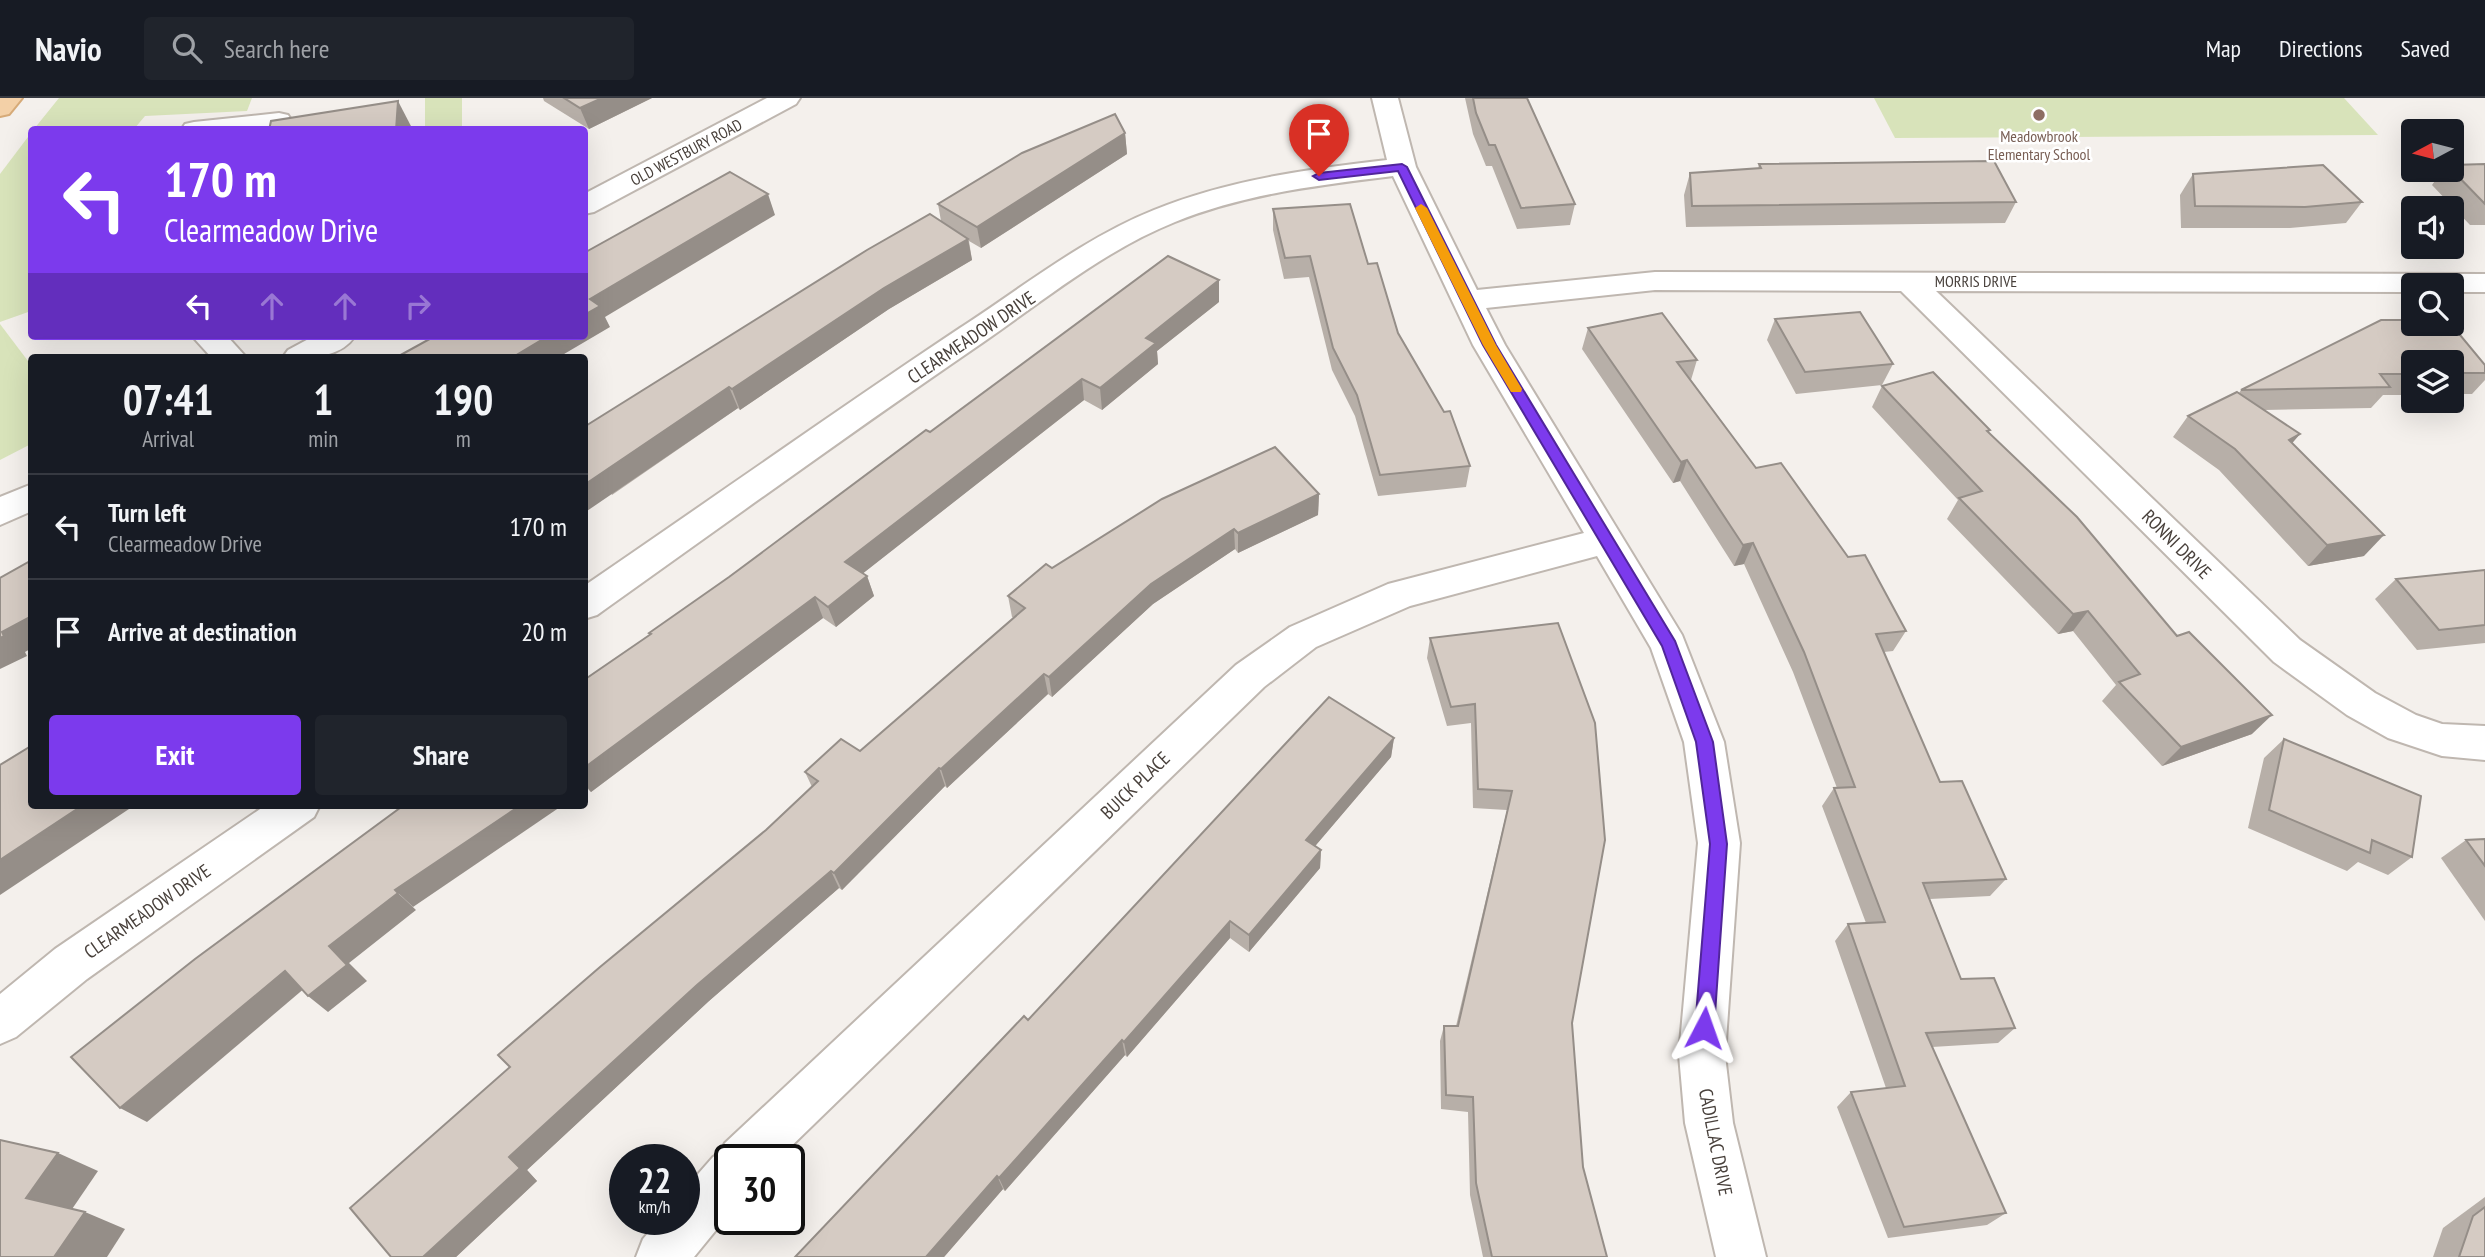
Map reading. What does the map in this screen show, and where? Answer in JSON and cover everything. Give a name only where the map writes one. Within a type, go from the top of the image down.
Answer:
[{"type":"main road","points":[[0,108],[9,98]]},
{"type":"street","name":"OLD WESTBURY ROAD","points":[[588,204],[787,98]]},
{"type":"street","name":"CADILLAC DRIVE","points":[[1385,98],[1402,167],[1489,345],[1669,645],[1704,742],[1718,844],[1702,1055],[1709,1123],[1741,1257]]},
{"type":"street","points":[[232,126],[279,121],[278,126]]},
{"type":"street","name":"CLEARMEADOW DRIVE","points":[[588,602],[946,353],[1117,239],[1164,216],[1240,191],[1292,179],[1402,167]]},
{"type":"street","name":"RONNI DRIVE","points":[[1908,280],[2287,651],[2349,698],[2415,732],[2440,740],[2485,743]]},
{"type":"street","name":"MORRIS DRIVE","points":[[1468,300],[1655,281],[2485,283]]},
{"type":"street","points":[[212,340],[227,354]]},
{"type":"street","points":[[305,354],[331,340]]},
{"type":"street","points":[[0,512],[28,498]]},
{"type":"street","name":"BUICK PLACE","points":[[759,1144],[1250,676],[1303,637],[1401,594],[1606,541]]},
{"type":"street","name":"CLEARMEADOW DRIVE","points":[[0,1021],[71,964],[293,809]]},
{"type":"street","points":[[661,1257],[714,1193]]},
{"type":"green space","points":[[59,98],[252,98],[247,111],[145,116],[137,126],[36,126]]},
{"type":"green space","points":[[425,98],[462,98],[462,126],[425,126]]},
{"type":"green space","points":[[1874,98],[2344,98],[2378,135],[1895,138]]},
{"type":"green space","points":[[28,137],[28,312],[0,322],[0,174]]},
{"type":"green space","points":[[0,324],[28,361],[28,446],[0,460]]},
{"type":"building","points":[[564,98],[602,98],[580,108]]},
{"type":"building","points":[[1473,98],[1527,98],[1575,204],[1521,208],[1495,145],[1489,145]]},
{"type":"building","points":[[398,101],[396,126],[270,126],[271,121]]},
{"type":"building","points":[[1115,114],[1125,133],[977,227],[938,204],[1022,153]]},
{"type":"building","points":[[1994,161],[2016,202],[1692,206],[1690,173],[1761,168],[1759,164]]},
{"type":"building","points":[[2485,164],[2485,204],[2464,182],[2464,165]]},
{"type":"building","points":[[2323,165],[2362,202],[2305,207],[2195,206],[2193,174]]},
{"type":"building","points":[[730,172],[768,194],[590,299],[600,306],[588,313],[588,251]]},
{"type":"building","points":[[1350,204],[1368,264],[1377,263],[1398,333],[1444,412],[1450,411],[1470,466],[1380,475],[1357,395],[1333,348],[1310,256],[1285,258],[1273,209]]},
{"type":"building","points":[[930,214],[968,239],[884,288],[732,389],[729,387],[588,482],[588,424],[867,250]]},
{"type":"building","points":[[1168,256],[1219,280],[1146,338],[1156,343],[1100,388],[1082,379],[845,562],[867,576],[828,607],[815,597],[588,765],[588,677],[729,577],[926,430],[930,432]]},
{"type":"building","points":[[1860,312],[1893,364],[1805,372],[1775,319]]},
{"type":"building","points":[[1662,313],[1697,360],[1677,362],[1756,468],[1781,463],[1848,557],[1865,555],[1906,631],[1876,634],[1940,782],[1962,781],[2006,879],[1923,883],[1961,979],[1994,978],[2015,1028],[1926,1033],[2006,1213],[1904,1227],[1851,1092],[1905,1086],[1848,924],[1885,922],[1834,788],[1855,787],[1804,652],[1753,543],[1743,545],[1687,460],[1681,462],[1588,328]]},
{"type":"building","points":[[2381,320],[2401,320],[2401,336],[2461,336],[2485,365],[2485,373],[2464,373],[2464,350],[2401,350],[2401,374],[2380,374],[2390,387],[2241,390]]},
{"type":"building","points":[[428,340],[541,340],[518,354],[402,354]]},
{"type":"building","points":[[1933,372],[1990,430],[1987,431],[2077,517],[2177,636],[2189,632],[2272,715],[2181,747],[2119,682],[2140,674],[2088,611],[2073,614],[1959,498],[1982,491],[1882,386]]},
{"type":"building","points":[[2237,392],[2300,434],[2289,440],[2384,535],[2327,545],[2235,449],[2188,416]]},
{"type":"building","points":[[1275,447],[1319,494],[1238,533],[1234,529],[1151,584],[1049,677],[1044,674],[939,768],[834,873],[831,871],[697,985],[509,1157],[520,1168],[423,1257],[391,1257],[350,1208],[510,1067],[498,1055],[766,830],[818,781],[805,772],[841,739],[860,751],[1025,608],[1008,596],[1046,564],[1052,568],[1162,499]]},
{"type":"building","points":[[28,562],[28,618],[2,632],[4,636],[0,638],[0,578]]},
{"type":"building","points":[[2485,570],[2485,625],[2439,630],[2396,579]]},
{"type":"building","points":[[1558,623],[1595,723],[1605,840],[1572,1023],[1583,1167],[1607,1257],[1492,1257],[1476,1183],[1473,1097],[1446,1095],[1444,1026],[1458,1026],[1512,791],[1478,789],[1475,704],[1451,707],[1430,638]]},
{"type":"building","points":[[1329,697],[1394,738],[1306,840],[1321,850],[1249,935],[1230,921],[1124,1042],[1122,1040],[926,1257],[795,1257],[1024,1016],[1028,1020]]},
{"type":"building","points":[[2284,739],[2421,796],[2412,857],[2372,840],[2370,853],[2269,810]]},
{"type":"building","points":[[28,748],[28,809],[77,809],[0,860],[0,765]]},
{"type":"building","points":[[399,809],[515,809],[395,890],[398,893],[329,946],[347,965],[308,996],[285,971],[120,1108],[71,1057],[195,959]]},
{"type":"building","points":[[2485,839],[2485,866],[2466,840]]},
{"type":"building","points":[[0,1140],[58,1153],[26,1198],[85,1212],[54,1257],[0,1257]]},
{"type":"building","points":[[2485,1207],[2485,1257],[2459,1257],[2473,1216]]},
{"type":"slow traffic","points":[[1421,208],[1489,345],[1516,389]]},
{"type":"place","name":"Meadowbrook Elementary School","points":[[2039,115]]},
{"type":"route","points":[[1319,176],[1402,167],[1489,345],[1669,645],[1704,742],[1718,844],[1704,1028]]}]
